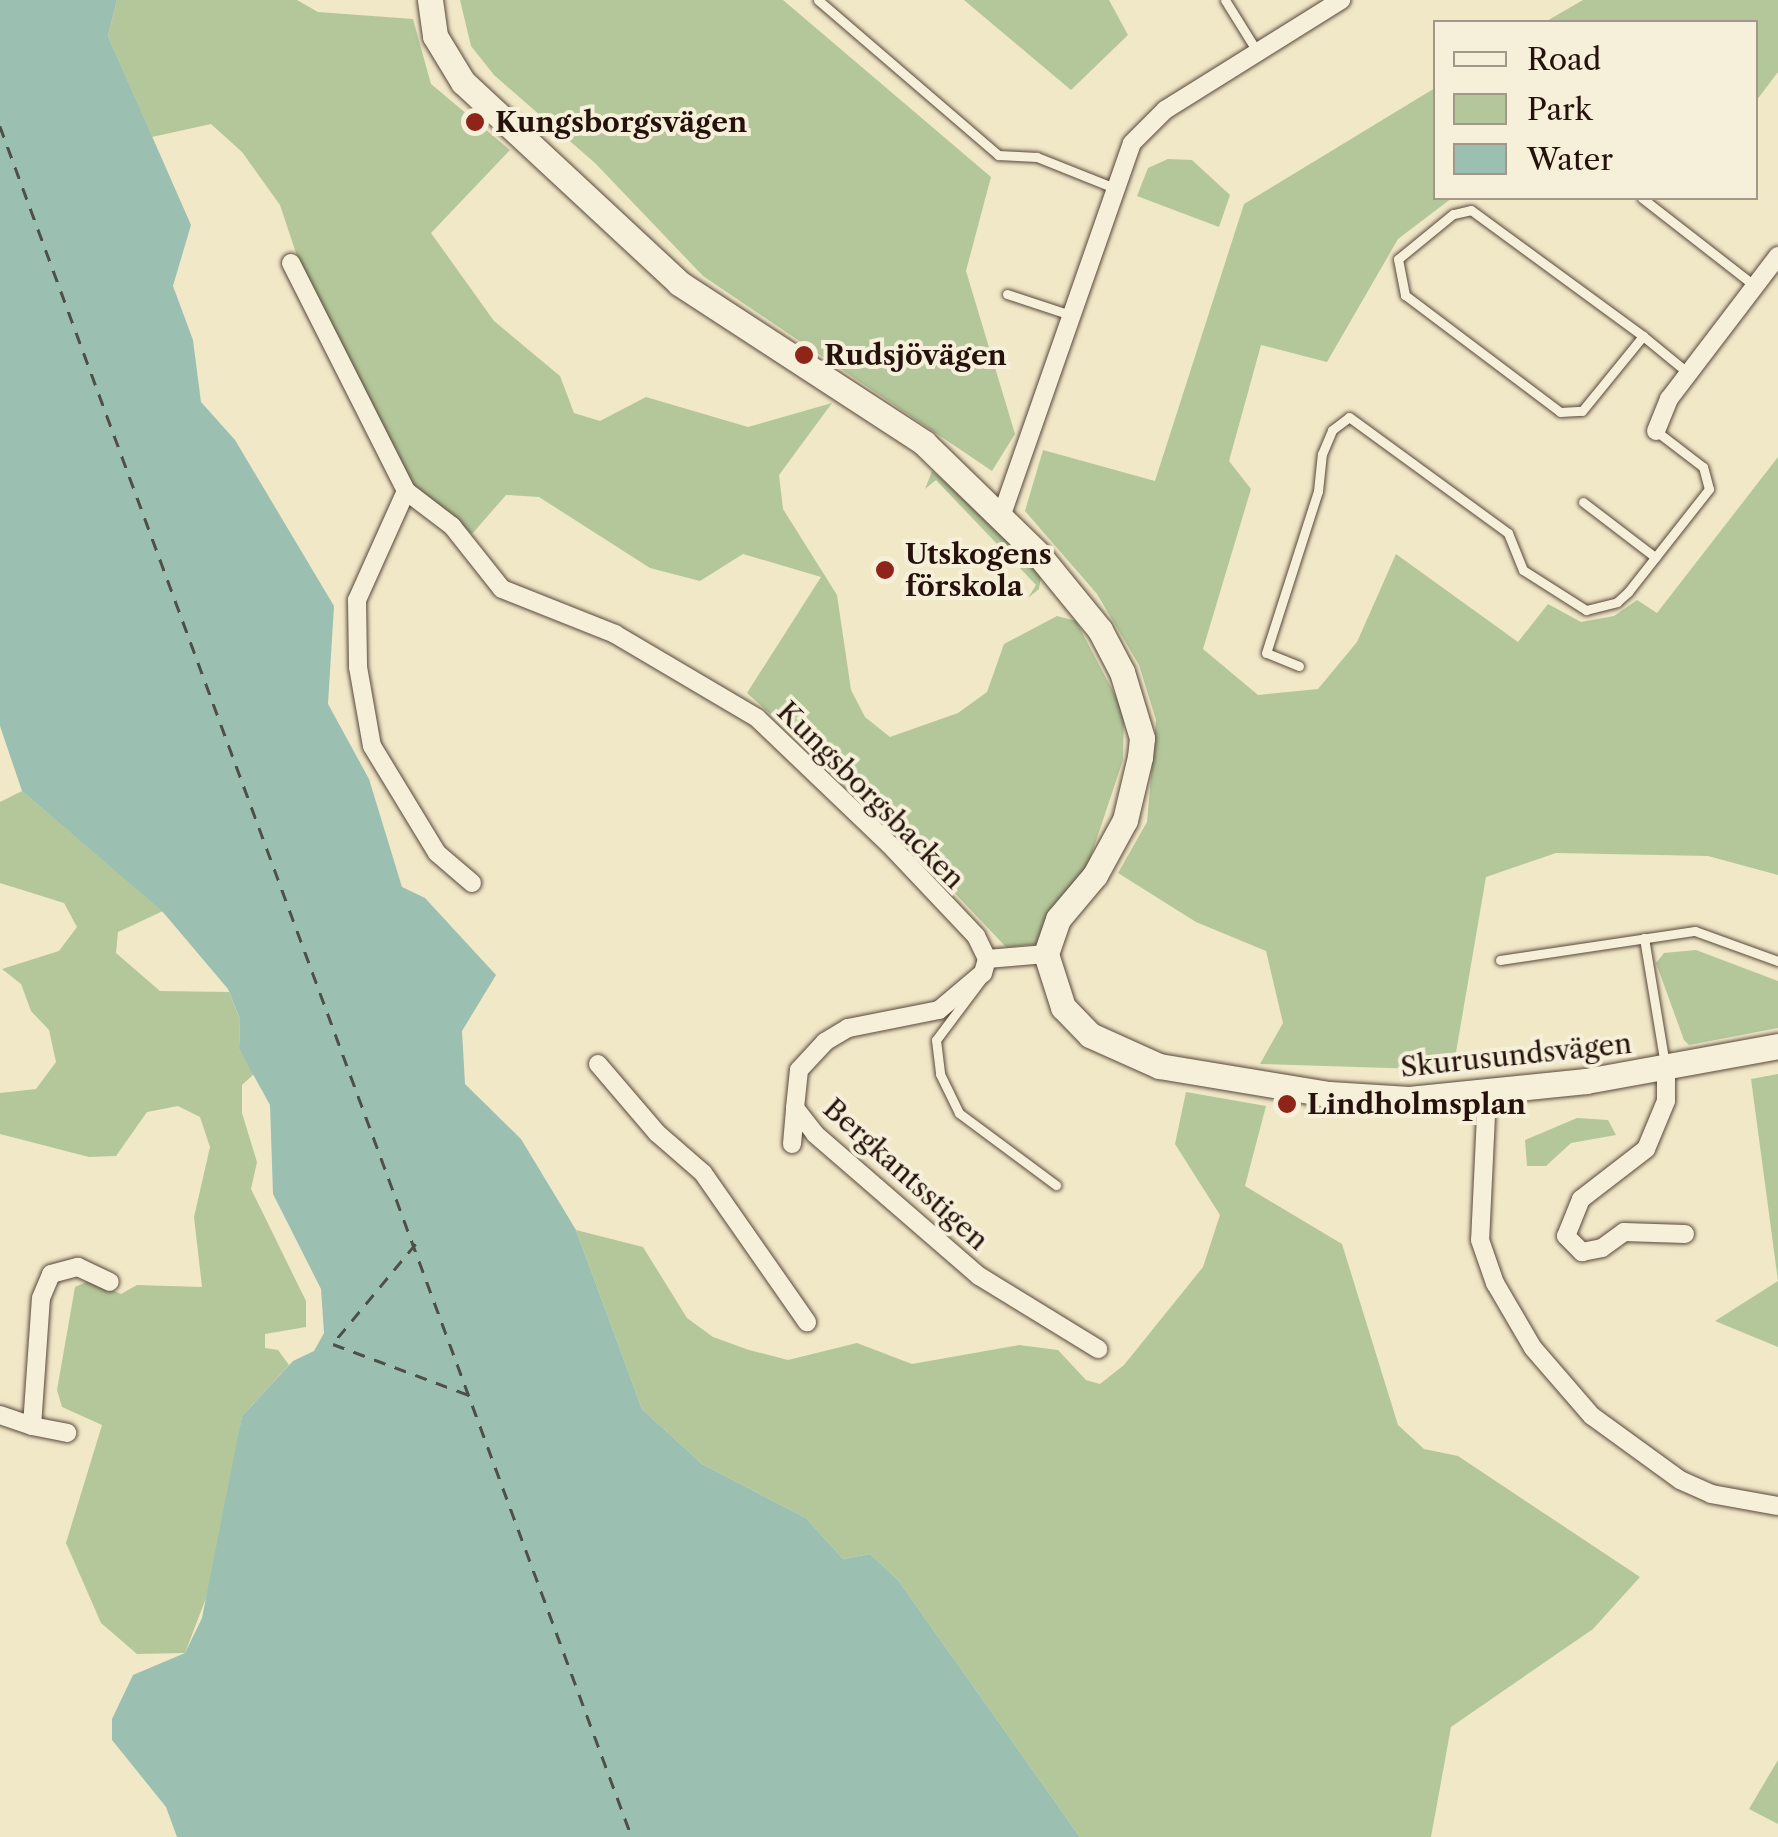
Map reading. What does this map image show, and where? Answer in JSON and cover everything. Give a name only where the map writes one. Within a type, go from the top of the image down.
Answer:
[{"type":"street","points":[[430,0],[435,36],[463,82],[679,283],[924,444],[1001,517],[1100,630],[1122,672],[1142,738],[1125,820],[1095,875],[1058,920],[1046,954],[985,966]]},
{"type":"street","points":[[1001,517],[1072,316],[1112,188],[1132,142],[1166,110],[1341,0]]},
{"type":"street","points":[[1656,431],[1688,374],[1778,256]]},
{"type":"street","points":[[290,263],[406,491],[357,600],[362,696],[372,746],[437,852],[472,883]]},
{"type":"street","name":"Kungsborgsbacken","points":[[406,491],[452,526],[502,589],[615,634],[757,718],[878,832],[976,936],[985,966]]},
{"type":"street","name":"Skurusundsvägen","points":[[1046,954],[1054,990],[1075,1022],[1159,1066],[1329,1094],[1409,1099],[1487,1094],[1666,1068],[1778,1046]]},
{"type":"street","name":"Bergkantsstigen","points":[[985,966],[939,1010],[848,1028],[825,1042],[799,1070],[795,1108],[815,1134],[979,1276],[1098,1349]]},
{"type":"street","points":[[598,1064],[657,1133],[703,1173],[807,1322]]},
{"type":"street","name":"Skurusundsvägen","points":[[1666,1068],[1666,1101],[1646,1149],[1581,1199],[1566,1236],[1582,1252],[1602,1248],[1624,1232],[1686,1234]]},
{"type":"street","points":[[1487,1094],[1480,1240],[1495,1283],[1533,1348],[1592,1416],[1680,1480],[1711,1494],[1778,1506]]},
{"type":"street","points":[[792,1144],[795,1108]]},
{"type":"street","points":[[32,1426],[44,1286],[68,1267],[110,1282]]},
{"type":"street","points":[[0,1415],[67,1433]]},
{"type":"lane","points":[[818,0],[998,155],[1037,157],[1112,188]]},
{"type":"lane","points":[[1225,0],[1258,52]]},
{"type":"lane","points":[[1645,200],[1755,286]]},
{"type":"lane","points":[[1643,336],[1582,410],[1560,412],[1405,295],[1398,260],[1453,214],[1472,210],[1643,336],[1688,374]]},
{"type":"lane","points":[[1007,294],[1072,316]]},
{"type":"lane","points":[[1299,666],[1266,654],[1318,491],[1322,454],[1332,430],[1349,417],[1508,533],[1523,570],[1567,604],[1586,610],[1617,602],[1708,489],[1709,476],[1656,431]]},
{"type":"lane","points":[[1583,502],[1655,557]]},
{"type":"lane","points":[[1500,960],[1695,931],[1778,961]]},
{"type":"lane","points":[[1644,938],[1666,1068]]},
{"type":"lane","points":[[985,966],[979,990],[936,1040],[940,1074],[959,1114],[1056,1185]]},
{"type":"green space","points":[[117,0],[297,0],[318,12],[413,19],[431,84],[510,150],[431,233],[494,321],[560,376],[574,413],[600,421],[646,397],[748,427],[832,403],[779,475],[783,509],[837,595],[851,690],[865,717],[890,737],[958,713],[987,692],[1004,644],[1057,616],[1076,621],[1124,712],[1123,760],[1089,862],[1039,944],[1006,947],[868,802],[747,693],[821,577],[743,554],[700,581],[650,568],[539,497],[506,495],[472,534],[413,486],[297,256],[280,205],[242,152],[211,124],[152,137],[108,36]]},
{"type":"green space","points":[[460,0],[783,0],[991,177],[966,271],[1015,434],[992,471],[703,276],[595,163],[494,75],[471,46]]},
{"type":"green space","points":[[964,0],[1109,0],[1128,35],[1071,90]]},
{"type":"green space","points":[[1583,0],[1778,0],[1778,72],[1758,98],[1758,20],[1548,20]]},
{"type":"green space","points":[[1433,89],[1433,200],[1449,200],[1398,239],[1327,362],[1261,345],[1229,461],[1251,489],[1203,649],[1258,695],[1318,689],[1357,642],[1396,554],[1518,642],[1548,604],[1581,622],[1614,616],[1637,600],[1657,613],[1778,457],[1778,875],[1708,856],[1556,853],[1486,877],[1453,1070],[1260,1064],[1283,1023],[1266,951],[1196,922],[1118,873],[1147,822],[1156,720],[1139,665],[1097,594],[1025,511],[1043,450],[1155,481],[1244,204]]},
{"type":"green space","points":[[1168,159],[1192,160],[1230,195],[1219,227],[1137,196],[1148,168]]},
{"type":"green space","points":[[932,471],[997,524],[1041,576],[1039,589],[1028,598],[1036,585],[936,480],[925,489]]},
{"type":"green space","points":[[22,791],[163,911],[118,932],[116,953],[160,991],[229,992],[240,1019],[239,1049],[254,1074],[242,1085],[242,1113],[257,1162],[251,1189],[306,1301],[306,1327],[265,1334],[265,1348],[278,1350],[289,1365],[242,1416],[213,1580],[185,1653],[137,1654],[101,1623],[66,1543],[102,1425],[62,1407],[57,1390],[75,1287],[91,1280],[121,1294],[137,1285],[202,1287],[194,1217],[210,1147],[200,1117],[178,1106],[147,1112],[116,1156],[89,1157],[0,1134],[0,1093],[36,1089],[56,1062],[49,1030],[31,1011],[21,984],[2,969],[59,951],[77,927],[64,903],[0,883],[0,802]]},
{"type":"green space","points":[[1696,950],[1778,981],[1778,1028],[1689,1045],[1656,963],[1664,953]]},
{"type":"green space","points":[[1778,1074],[1778,1281],[1751,1079]]},
{"type":"green space","points":[[1186,1092],[1266,1106],[1245,1186],[1342,1244],[1398,1425],[1424,1449],[1458,1456],[1640,1577],[1593,1629],[1451,1727],[1431,1837],[1080,1837],[898,1580],[870,1554],[843,1559],[806,1518],[702,1464],[642,1409],[576,1230],[643,1247],[687,1318],[713,1337],[749,1350],[788,1360],[857,1343],[912,1364],[1019,1345],[1058,1350],[1086,1380],[1100,1384],[1124,1365],[1203,1267],[1220,1215],[1175,1144]]},
{"type":"green space","points":[[1577,1118],[1608,1120],[1616,1135],[1571,1143],[1546,1166],[1527,1166],[1525,1140]]},
{"type":"green space","points":[[1778,1281],[1778,1347],[1715,1321]]},
{"type":"green space","points":[[1778,1760],[1778,1824],[1749,1809]]},
{"type":"water","points":[[0,0],[117,0],[108,36],[191,225],[173,286],[193,340],[201,402],[235,440],[334,606],[328,704],[369,779],[402,887],[425,898],[496,975],[462,1031],[465,1084],[521,1139],[576,1230],[642,1409],[702,1464],[806,1518],[843,1559],[870,1554],[898,1580],[1080,1837],[177,1837],[166,1807],[112,1740],[112,1719],[133,1675],[185,1653],[202,1618],[242,1416],[293,1361],[314,1351],[324,1333],[321,1289],[273,1194],[270,1105],[239,1049],[240,1019],[228,989],[162,911],[22,791],[0,726]]},
{"type":"ferry route","points":[[0,126],[632,1837]]},
{"type":"ferry route","points":[[416,1244],[333,1344],[471,1396]]},
{"type":"place","name":"Kungsborgsvägen","points":[[475,122]]},
{"type":"place","name":"Rudsjövägen","points":[[804,355]]},
{"type":"place","name":"Utskogens förskola","points":[[885,570]]},
{"type":"place","name":"Lindholmsplan","points":[[1287,1104]]}]
